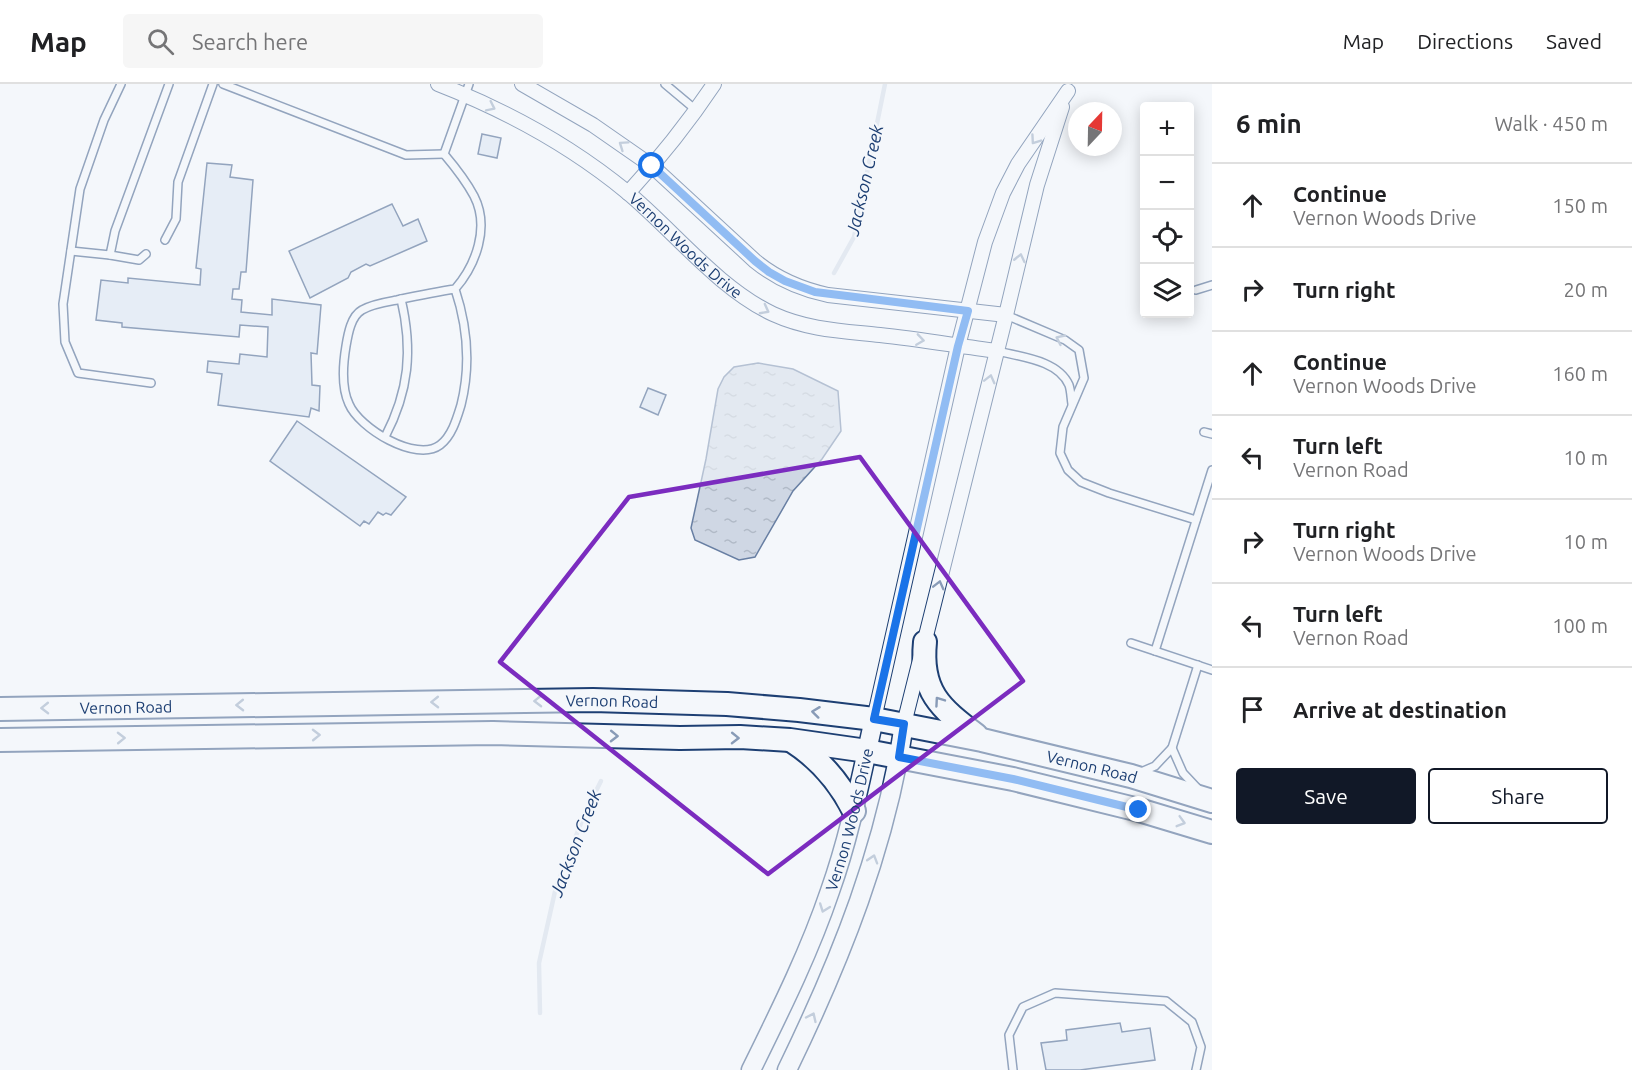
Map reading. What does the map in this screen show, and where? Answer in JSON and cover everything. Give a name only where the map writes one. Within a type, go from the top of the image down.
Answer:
[{"type":"main road","points":[[925,642],[925,667],[932,692],[951,717],[982,740]]},
{"type":"main road","name":"Vernon Road","points":[[0,709],[593,700],[727,704],[798,710],[904,724],[982,740],[1131,776],[1211,800]]},
{"type":"main road","name":"Vernon Road","points":[[0,740],[493,733],[680,738],[740,737],[790,740],[867,751],[1013,779],[1076,793],[1212,831]]},
{"type":"main road","points":[[790,740],[831,774],[854,812]]},
{"type":"street","name":"Vernon Woods Drive","points":[[438,84],[467,89],[500,112],[569,151],[599,171],[628,193],[731,288],[775,315],[826,330],[997,351]]},
{"type":"street","name":"Vernon Woods Drive","points":[[522,84],[593,125],[652,166],[755,261],[785,281],[828,295],[1006,315],[904,724],[886,817],[864,891],[840,954],[787,1070]]},
{"type":"street","points":[[628,193],[652,166],[714,84]]},
{"type":"street","points":[[958,346],[986,242],[1003,193],[1018,164],[1069,88]]},
{"type":"street","points":[[1006,315],[1037,185],[1069,88]]},
{"type":"street","name":"Vernon Woods Drive","points":[[751,1070],[784,1003],[816,928],[834,880],[854,812],[958,346]]},
{"type":"lane","points":[[121,84],[104,120],[80,189],[63,304],[65,342],[78,373],[151,383]]},
{"type":"lane","points":[[111,255],[115,231],[169,84]]},
{"type":"lane","points":[[165,240],[176,219],[178,182],[213,84]]},
{"type":"lane","points":[[223,84],[406,155],[444,154]]},
{"type":"lane","points":[[665,84],[696,110]]},
{"type":"lane","points":[[444,154],[467,89]]},
{"type":"lane","points":[[444,154],[462,176],[475,198],[479,211],[479,238],[473,262],[455,289],[377,304],[362,310],[355,316],[347,340],[345,387],[348,403],[355,416],[385,437],[407,448],[416,450],[439,446],[454,426],[464,393],[468,358],[465,323],[455,289]]},
{"type":"lane","points":[[71,251],[139,260],[146,254]]},
{"type":"lane","points":[[1196,290],[1212,285]]},
{"type":"lane","points":[[385,437],[400,405],[407,369],[408,334],[400,299]]},
{"type":"lane","points":[[1006,315],[1065,340],[1079,350],[1084,378],[1063,427],[1060,453],[1068,470],[1081,482],[1109,493],[1196,520]]},
{"type":"lane","points":[[997,351],[1040,362],[1060,372],[1070,386],[1072,404]]},
{"type":"lane","points":[[1155,651],[1212,470]]},
{"type":"lane","points":[[1131,643],[1212,670]]},
{"type":"lane","points":[[1131,776],[1155,766],[1172,748],[1198,666]]},
{"type":"lane","points":[[1172,748],[1183,773],[1211,800]]},
{"type":"lane","points":[[1013,1070],[1009,1035],[1023,1007],[1055,993],[1166,1001],[1192,1022],[1201,1047],[1196,1070]]},
{"type":"highlighted area","points":[[860,457],[1023,681],[768,874],[500,662],[629,497]]},
{"type":"water","points":[[758,363],[793,369],[838,391],[841,431],[822,459],[793,491],[755,557],[739,560],[695,540],[691,528],[718,389],[724,377],[734,367]]},
{"type":"building","points":[[482,134],[501,138],[497,158],[478,154]]},
{"type":"building","points":[[207,163],[232,165],[230,177],[253,180],[246,272],[241,272],[239,289],[233,289],[232,299],[242,300],[241,312],[272,315],[272,299],[321,305],[317,354],[311,353],[312,385],[320,386],[319,411],[311,408],[309,417],[218,405],[222,374],[207,372],[208,361],[239,364],[240,354],[267,357],[268,327],[240,325],[239,337],[122,327],[122,323],[96,320],[101,280],[128,283],[128,278],[200,285],[201,269],[196,268]]},
{"type":"building","points":[[392,204],[403,226],[418,219],[427,241],[370,266],[366,264],[351,272],[348,278],[310,298],[289,251]]},
{"type":"building","points":[[648,388],[666,395],[658,415],[640,407]]},
{"type":"building","points":[[297,421],[406,497],[391,515],[378,512],[369,524],[364,521],[360,526],[270,461]]},
{"type":"building","points":[[1120,1023],[1122,1032],[1150,1028],[1155,1060],[1080,1070],[1046,1070],[1041,1043],[1067,1040],[1066,1030]]},
{"type":"waterway","name":"Jackson Creek","points":[[834,273],[854,237],[885,84]]},
{"type":"waterway","name":"Jackson Creek","points":[[540,1013],[539,963],[556,887],[585,813],[601,781]]},
{"type":"route","points":[[652,166],[755,261],[785,281],[828,295],[968,311],[958,346],[874,719],[904,724],[899,757],[1013,779],[1139,810]]}]
